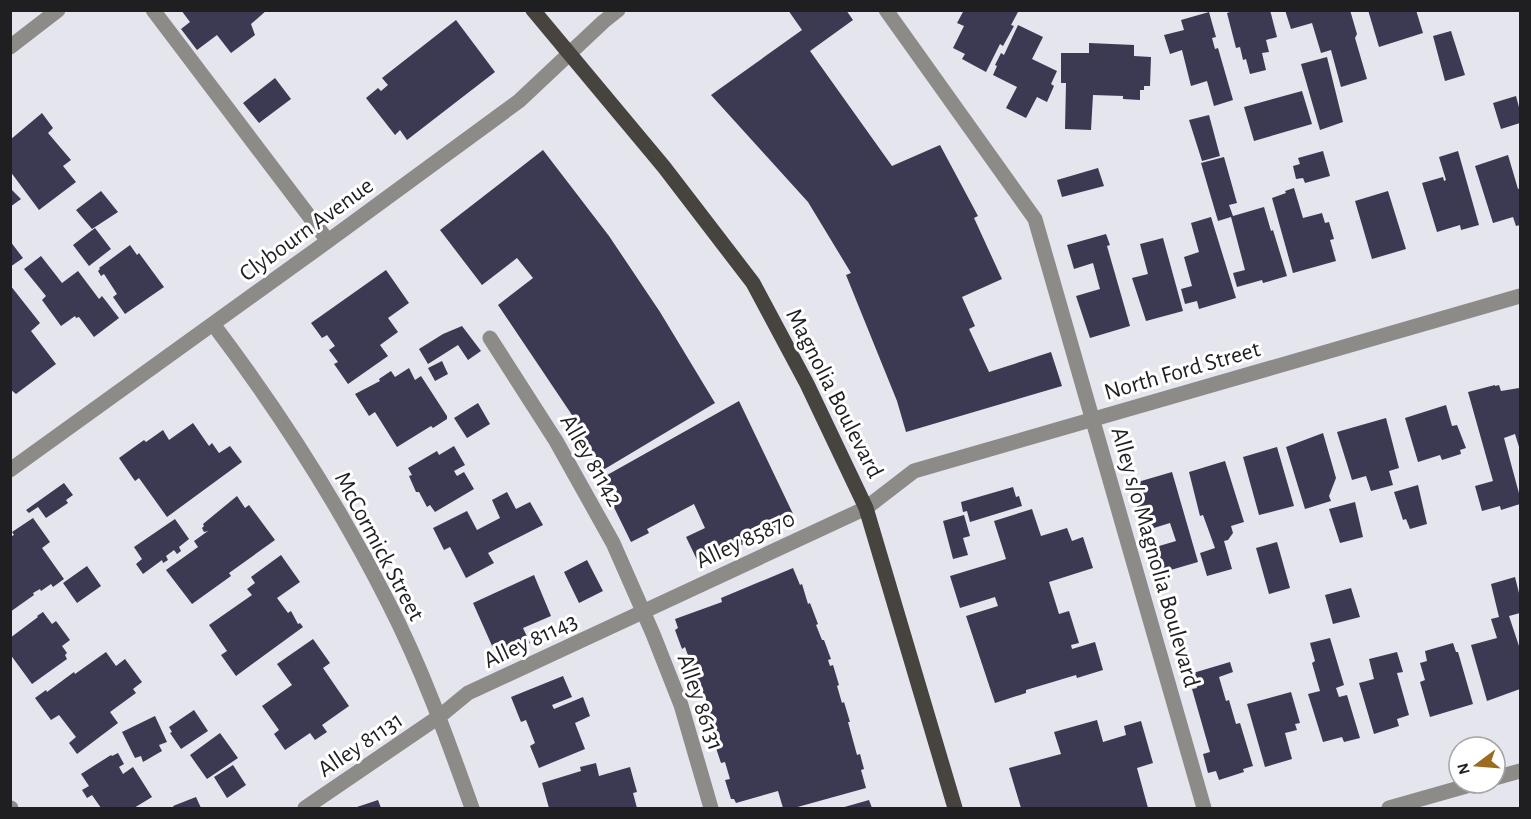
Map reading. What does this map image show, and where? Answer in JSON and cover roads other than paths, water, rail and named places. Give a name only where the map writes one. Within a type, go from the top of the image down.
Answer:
[{"type":"main road","name":"Magnolia Boulevard","points":[[533,10],[664,167],[753,283],[807,384],[866,508],[955,808]]},
{"type":"street","points":[[10,47],[58,10]]},
{"type":"street","points":[[153,10],[328,242]]},
{"type":"street","name":"Clybourn Avenue","points":[[10,470],[328,242],[519,100],[618,10]]},
{"type":"street","name":"Alley s/o Magnolia Boulevard","points":[[886,10],[1035,219],[1204,808]]},
{"type":"street","name":"North Ford Street","points":[[866,508],[914,471],[1521,296]]},
{"type":"street","name":"McCormick Street","points":[[213,324],[236,354],[324,488],[388,602],[440,717],[472,808]]},
{"type":"street","name":"Alley 81142","points":[[490,338],[556,441],[613,543],[644,611]]},
{"type":"street","name":"Alley 85870","points":[[644,611],[866,508]]},
{"type":"street","name":"Alley 81143","points":[[440,717],[468,693],[644,611]]},
{"type":"street","name":"Alley 86131","points":[[644,611],[681,705],[711,808]]},
{"type":"street","name":"Alley 81131","points":[[305,808],[440,717]]},
{"type":"street","points":[[1389,808],[1447,792]]}]
